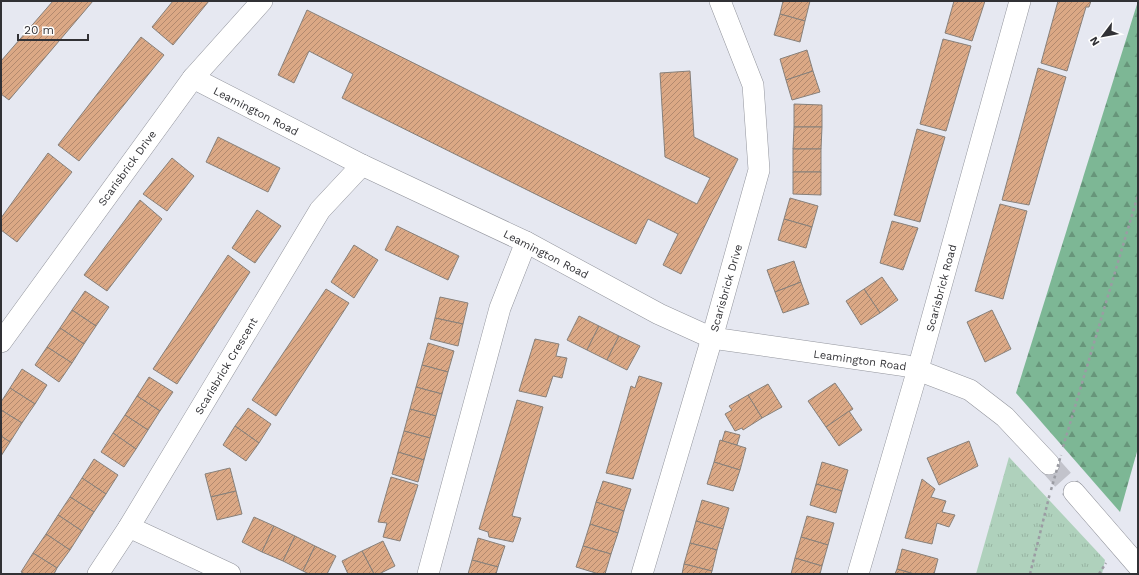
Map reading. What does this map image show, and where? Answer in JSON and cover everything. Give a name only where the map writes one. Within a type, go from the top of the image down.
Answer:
[{"type":"street","name":"Scarisbrick Drive","points":[[1,342],[193,78],[262,1]]},
{"type":"street","name":"Scarisbrick Drive","points":[[642,574],[712,338],[759,170],[753,86],[720,1]]},
{"type":"street","name":"Scarisbrick Road","points":[[858,574],[918,369],[1020,1]]},
{"type":"street","name":"Leamington Road","points":[[193,78],[362,165],[526,242],[660,314],[712,338],[900,365],[918,369],[927,374],[952,382],[970,390],[1005,417],[1055,460]]},
{"type":"street","name":"Scarisbrick Crescent","points":[[98,574],[129,527],[320,210],[362,165]]},
{"type":"street","points":[[428,574],[500,308],[526,242]]},
{"type":"street","points":[[1074,492],[1138,566]]},
{"type":"street","points":[[129,527],[230,574]]},
{"type":"path","points":[[1063,447],[1138,195]]},
{"type":"path","points":[[1030,574],[1051,490],[1055,460]]},
{"type":"green space","points":[[1138,1],[1138,448],[1120,512],[1016,393]]},
{"type":"green space","points":[[1009,457],[1105,560],[1102,574],[976,574]]},
{"type":"building","points":[[53,1],[93,1],[9,100],[1,94],[1,61]]},
{"type":"building","points":[[173,1],[209,1],[173,45],[152,27]]},
{"type":"building","points":[[783,1],[810,1],[805,21],[780,14]]},
{"type":"building","points":[[954,1],[985,1],[972,41],[945,33]]},
{"type":"building","points":[[1058,1],[1091,1],[1089,7],[1086,7],[1067,71],[1041,63]]},
{"type":"building","points":[[307,10],[697,204],[710,178],[665,157],[660,73],[690,71],[694,137],[738,159],[681,274],[663,265],[678,234],[648,219],[636,244],[342,98],[353,74],[309,51],[294,83],[278,75]]},
{"type":"building","points":[[780,14],[805,21],[800,42],[774,35]]},
{"type":"building","points":[[141,37],[164,55],[79,161],[58,145]]},
{"type":"building","points":[[943,39],[971,46],[946,131],[920,124]]},
{"type":"building","points":[[807,50],[813,71],[786,80],[780,59]]},
{"type":"building","points":[[1038,68],[1066,77],[1029,205],[1002,200]]},
{"type":"building","points":[[813,71],[820,92],[792,100],[786,80]]},
{"type":"building","points":[[794,104],[822,105],[822,127],[794,127]]},
{"type":"building","points":[[794,127],[822,127],[821,149],[793,149]]},
{"type":"building","points":[[917,129],[945,137],[920,222],[894,215]]},
{"type":"building","points":[[218,137],[280,168],[268,192],[206,162]]},
{"type":"building","points":[[793,149],[821,149],[821,172],[793,172]]},
{"type":"building","points":[[48,153],[72,172],[17,242],[1,230],[1,218]]},
{"type":"building","points":[[172,158],[194,176],[167,211],[143,194]]},
{"type":"building","points":[[793,172],[821,172],[821,195],[793,194]]},
{"type":"building","points":[[790,198],[818,206],[812,227],[784,219]]},
{"type":"building","points":[[140,200],[162,219],[107,291],[84,275]]},
{"type":"building","points":[[1000,204],[1027,211],[1003,299],[975,291]]},
{"type":"building","points":[[257,210],[281,226],[255,263],[232,248]]},
{"type":"building","points":[[784,219],[812,227],[806,248],[778,240]]},
{"type":"building","points":[[892,221],[918,228],[903,270],[880,263]]},
{"type":"building","points":[[397,226],[459,256],[448,280],[385,250]]},
{"type":"building","points":[[354,245],[378,260],[354,298],[331,282]]},
{"type":"building","points":[[228,255],[250,272],[177,384],[153,369]]},
{"type":"building","points":[[794,261],[801,282],[775,292],[767,270]]},
{"type":"building","points":[[882,277],[898,300],[880,313],[864,289]]},
{"type":"building","points":[[801,282],[809,304],[783,313],[775,292]]},
{"type":"building","points":[[326,289],[349,303],[276,416],[252,400]]},
{"type":"building","points":[[864,289],[880,313],[861,325],[846,301]]},
{"type":"building","points":[[85,291],[109,307],[96,326],[72,310]]},
{"type":"building","points":[[440,297],[468,303],[463,324],[435,318]]},
{"type":"building","points":[[72,310],[96,326],[84,344],[60,328]]},
{"type":"building","points":[[992,310],[1011,349],[985,362],[967,322]]},
{"type":"building","points":[[579,316],[599,326],[587,350],[567,340]]},
{"type":"building","points":[[435,318],[463,324],[458,346],[430,339]]},
{"type":"building","points":[[599,326],[619,336],[607,360],[587,350]]},
{"type":"building","points":[[60,328],[84,344],[72,363],[47,347]]},
{"type":"building","points":[[619,336],[640,346],[627,370],[607,360]]},
{"type":"building","points":[[535,339],[559,344],[556,356],[567,358],[562,378],[553,376],[546,397],[519,391]]},
{"type":"building","points":[[428,343],[454,351],[448,372],[422,365]]},
{"type":"building","points":[[47,347],[72,363],[59,382],[35,365]]},
{"type":"building","points":[[422,365],[448,372],[442,394],[416,387]]},
{"type":"building","points":[[22,369],[47,385],[35,404],[10,388]]},
{"type":"building","points":[[639,376],[662,383],[633,479],[606,473],[631,386],[635,388]]},
{"type":"building","points":[[149,377],[173,392],[160,411],[137,396]]},
{"type":"building","points":[[835,383],[853,409],[826,427],[808,401]]},
{"type":"building","points":[[768,384],[782,407],[762,418],[748,395]]},
{"type":"building","points":[[416,387],[442,394],[436,416],[410,409]]},
{"type":"building","points":[[10,388],[35,404],[22,423],[1,410],[1,402]]},
{"type":"building","points":[[748,395],[762,418],[743,430],[742,428],[735,431],[725,414],[732,410],[729,406]]},
{"type":"building","points":[[137,396],[160,411],[148,430],[125,415]]},
{"type":"building","points":[[517,400],[543,407],[512,516],[521,518],[513,542],[489,537],[488,532],[479,529]]},
{"type":"building","points":[[248,408],[271,424],[259,443],[235,426]]},
{"type":"building","points":[[410,409],[436,416],[430,438],[404,431]]},
{"type":"building","points":[[1,410],[22,423],[10,442],[1,436]]},
{"type":"building","points":[[849,411],[862,430],[839,446],[826,427]]},
{"type":"building","points":[[125,415],[148,430],[136,449],[113,433]]},
{"type":"building","points":[[235,426],[259,443],[246,461],[223,445]]},
{"type":"building","points":[[404,431],[430,438],[424,460],[398,452]]},
{"type":"building","points":[[725,431],[740,435],[737,445],[722,441]]},
{"type":"building","points":[[113,433],[136,449],[124,467],[101,452]]},
{"type":"building","points":[[1,436],[10,442],[1,456]]},
{"type":"building","points":[[720,440],[746,448],[740,470],[714,462]]},
{"type":"building","points":[[969,441],[978,466],[939,485],[927,458]]},
{"type":"building","points":[[398,452],[424,460],[418,482],[392,474]]},
{"type":"building","points":[[94,459],[118,475],[106,494],[82,478]]},
{"type":"building","points":[[714,462],[740,470],[733,491],[707,484]]},
{"type":"building","points":[[822,462],[848,470],[842,491],[816,484]]},
{"type":"building","points":[[230,468],[236,491],[211,497],[205,474]]},
{"type":"building","points":[[391,477],[418,485],[400,541],[383,537],[387,523],[378,522]]},
{"type":"building","points":[[82,478],[106,494],[94,512],[70,497]]},
{"type":"building","points":[[922,479],[935,489],[931,497],[946,501],[942,512],[955,515],[949,527],[937,523],[932,544],[905,538]]},
{"type":"building","points":[[603,481],[631,489],[624,511],[596,502]]},
{"type":"building","points":[[816,484],[842,491],[836,513],[810,505]]},
{"type":"building","points":[[236,491],[242,514],[217,520],[211,497]]},
{"type":"building","points":[[70,497],[94,512],[82,531],[58,515]]},
{"type":"building","points":[[702,500],[729,508],[723,529],[696,521]]},
{"type":"building","points":[[596,502],[624,511],[618,533],[590,524]]},
{"type":"building","points":[[58,515],[82,531],[70,550],[46,534]]},
{"type":"building","points":[[807,516],[834,523],[828,545],[801,537]]},
{"type":"building","points":[[254,517],[274,526],[262,552],[242,542]]},
{"type":"building","points":[[696,521],[723,529],[717,550],[690,543]]},
{"type":"building","points":[[590,524],[618,533],[611,554],[583,546]]},
{"type":"building","points":[[274,526],[295,536],[283,561],[262,552]]},
{"type":"building","points":[[46,534],[70,550],[57,568],[33,553]]},
{"type":"building","points":[[295,536],[315,546],[303,571],[283,561]]},
{"type":"building","points":[[801,537],[828,545],[822,566],[795,558]]},
{"type":"building","points":[[478,538],[505,546],[498,567],[472,560]]},
{"type":"building","points":[[383,541],[395,566],[379,574],[374,574],[362,551]]},
{"type":"building","points":[[690,543],[717,550],[712,571],[684,564]]},
{"type":"building","points":[[315,546],[336,556],[327,574],[309,574],[303,571]]},
{"type":"building","points":[[583,546],[611,554],[605,574],[599,574],[576,567]]},
{"type":"building","points":[[902,549],[938,559],[934,574],[914,574],[897,569]]},
{"type":"building","points":[[362,551],[374,574],[348,574],[342,561]]},
{"type":"building","points":[[33,553],[57,568],[54,574],[25,574],[21,572]]},
{"type":"building","points":[[795,558],[822,566],[820,574],[791,574]]},
{"type":"building","points":[[472,560],[498,567],[496,574],[468,574]]},
{"type":"building","points":[[684,564],[712,571],[711,574],[682,574]]},
{"type":"building","points":[[897,569],[914,574],[895,574]]},
{"type":"tunnel","points":[[1049,464],[1074,492]]}]
